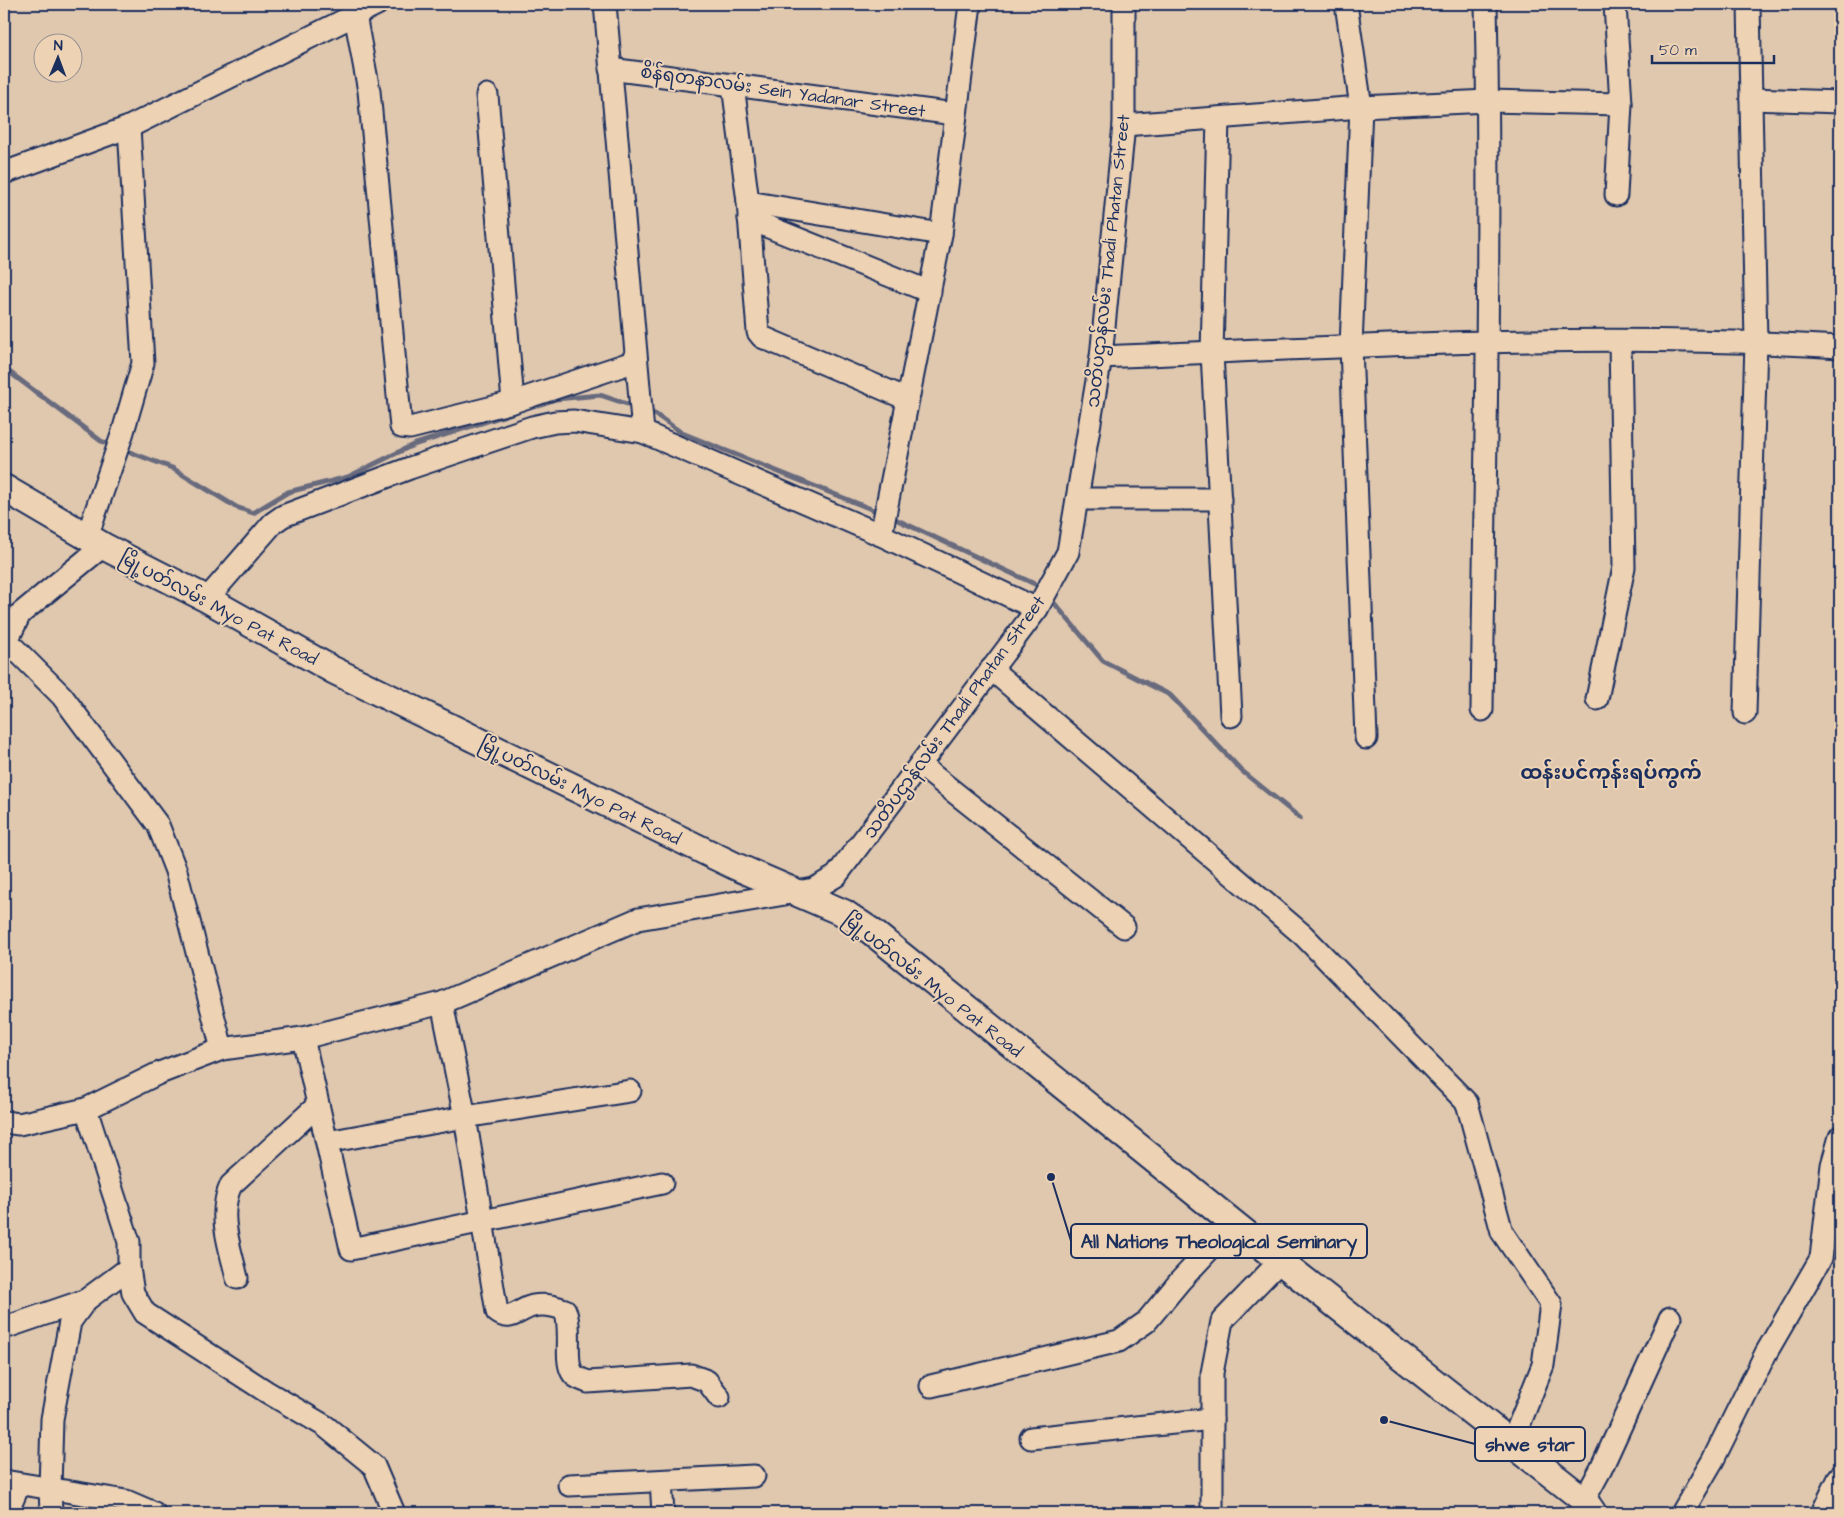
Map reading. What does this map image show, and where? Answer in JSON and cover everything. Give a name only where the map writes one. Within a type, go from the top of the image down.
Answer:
[{"type":"main road","name":"မြို့ပတ်လမ်း Myo Pat Road","points":[[4,488],[95,542],[207,599],[333,670],[726,862],[844,913],[871,932],[1588,1507]]},
{"type":"street","points":[[4,173],[130,126],[377,4]]},
{"type":"street","points":[[605,4],[643,432]]},
{"type":"street","points":[[881,535],[941,234],[970,4]]},
{"type":"street","name":"သတိပဌာန်လမ်း Thadi Phatan Street","points":[[4,1122],[19,1124],[86,1109],[157,1074],[222,1050],[303,1038],[442,1003],[638,919],[814,889],[836,876],[1037,609],[1068,552],[1101,357],[1124,125],[1124,4]]},
{"type":"street","points":[[1346,4],[1361,107],[1352,346],[1366,738]]},
{"type":"street","points":[[1482,710],[1487,340],[1488,101],[1486,4]]},
{"type":"street","points":[[1615,4],[1621,104],[1616,195]]},
{"type":"street","points":[[1745,713],[1756,342],[1749,4]]},
{"type":"street","points":[[355,15],[369,91],[401,427],[410,428],[513,402],[636,361]]},
{"type":"street","name":"စိန်ရတနာလမ်း Sein Yadanar Street","points":[[610,69],[955,114]]},
{"type":"street","points":[[734,85],[749,211],[758,332],[762,337],[907,399]]},
{"type":"street","points":[[488,95],[513,402]]},
{"type":"street","points":[[1751,99],[1840,102]]},
{"type":"street","points":[[1124,125],[1361,107],[1488,101],[1621,104]]},
{"type":"street","points":[[1218,118],[1212,352],[1231,716]]},
{"type":"street","points":[[130,126],[143,363],[122,435],[95,542],[20,614],[5,644],[62,696],[158,825],[176,871],[222,1050]]},
{"type":"street","points":[[749,211],[941,234]]},
{"type":"street","points":[[749,211],[930,292]]},
{"type":"street","points":[[1101,357],[1487,340],[1756,342],[1840,347]]},
{"type":"street","points":[[1597,699],[1624,567],[1620,341]]},
{"type":"street","points":[[207,599],[273,523],[283,516],[410,468],[555,422],[574,421],[643,432],[881,535],[1037,609]]},
{"type":"street","points":[[1077,500],[1220,499]]},
{"type":"street","points":[[991,669],[1303,936],[1467,1103],[1502,1232],[1551,1304],[1543,1365],[1511,1445]]},
{"type":"street","points":[[920,765],[1124,927]]},
{"type":"street","points":[[442,1003],[466,1117],[497,1312],[503,1317],[510,1317],[533,1306],[556,1306],[565,1310],[568,1319],[571,1370],[578,1378],[588,1382],[691,1375],[707,1381],[719,1397]]},
{"type":"street","points":[[303,1038],[351,1249],[662,1183]]},
{"type":"street","points":[[327,1142],[466,1117],[630,1091]]},
{"type":"street","points":[[237,1278],[223,1216],[224,1199],[231,1185],[318,1105]]},
{"type":"street","points":[[86,1109],[129,1242],[129,1268],[133,1293],[145,1313],[267,1392],[324,1426],[346,1443],[374,1466],[394,1513]]},
{"type":"street","points":[[1682,1513],[1714,1460],[1766,1353],[1821,1258],[1840,1137]]},
{"type":"street","points":[[931,1386],[1119,1341],[1146,1322],[1180,1281],[1234,1223]]},
{"type":"street","points":[[1212,1513],[1212,1373],[1222,1321],[1280,1261]]},
{"type":"street","points":[[51,1513],[52,1419],[70,1322],[86,1300],[129,1268]]},
{"type":"street","points":[[4,1328],[86,1300]]},
{"type":"street","points":[[1588,1507],[1601,1469],[1670,1318]]},
{"type":"street","points":[[1031,1438],[1212,1419]]},
{"type":"street","points":[[569,1485],[754,1476]]},
{"type":"street","points":[[1822,1513],[1840,1476]]},
{"type":"street","points":[[661,1480],[663,1513]]},
{"type":"street","points":[[7,1513],[11,1483],[126,1502],[154,1513]]},
{"type":"waterway","points":[[4,368],[101,441],[114,446]]},
{"type":"waterway","points":[[538,405],[556,399],[600,395],[636,407]]},
{"type":"waterway","points":[[646,411],[655,414],[682,433],[881,513]]},
{"type":"waterway","points":[[122,449],[172,468],[236,507],[253,513],[288,492],[348,477],[413,445],[515,412]]},
{"type":"waterway","points":[[891,517],[1039,586],[1043,590]]},
{"type":"waterway","points":[[1050,598],[1103,661],[1170,695],[1242,771],[1300,818]]},
{"type":"place","name":"All Nations Theological Seminary","points":[[1051,1177]]},
{"type":"place","name":"shwe star","points":[[1384,1420]]},
{"type":"district","name":"ထန်းပင်ကုန်းရပ်ကွက်","points":[[1611,772]]}]
